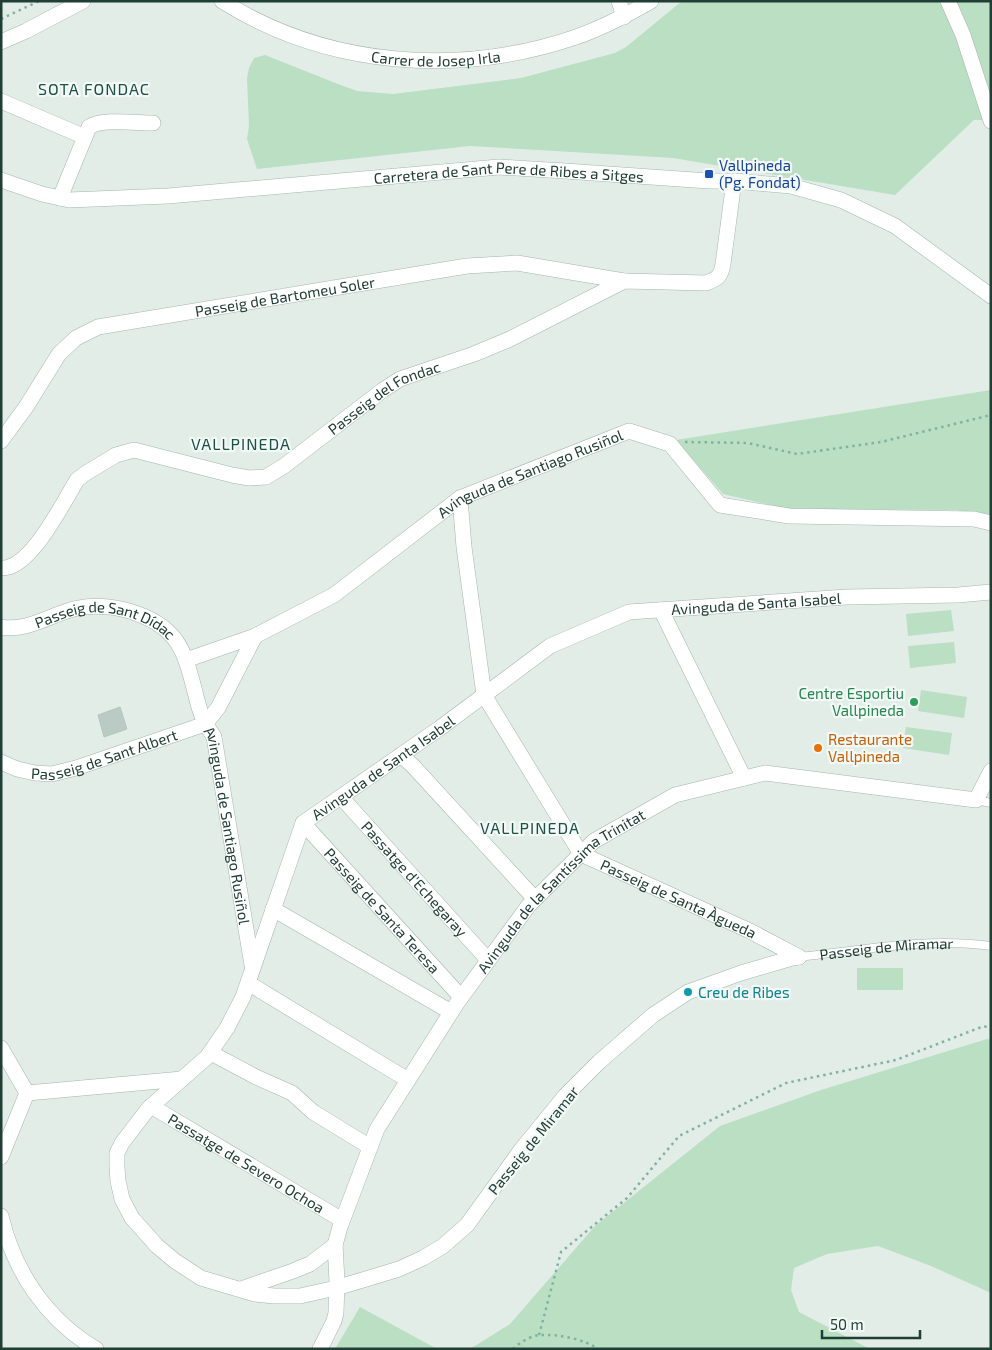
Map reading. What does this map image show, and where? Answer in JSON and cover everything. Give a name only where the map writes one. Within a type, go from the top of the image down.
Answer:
[{"type":"street","points":[[1,42],[83,1]]},
{"type":"street","name":"Carrer de Josep Irla","points":[[222,1],[259,22],[312,42],[359,54],[417,61],[444,62],[515,54],[577,37],[624,17],[651,1]]},
{"type":"street","points":[[619,1],[624,17]]},
{"type":"street","points":[[948,1],[963,35],[991,121]]},
{"type":"street","points":[[1,101],[85,137]]},
{"type":"street","points":[[60,198],[89,127],[105,122],[153,123]]},
{"type":"street","name":"Carretera de Sant Pere de Ribes a Sitges","points":[[1,180],[42,194],[69,200],[168,196],[499,167],[791,186],[841,200],[895,226],[991,296]]},
{"type":"street","name":"Passeig del Fondac","points":[[1,568],[10,567],[25,557],[39,543],[77,480],[116,455],[134,450],[232,475],[249,478],[266,477],[284,466],[400,378],[474,354],[510,339],[624,281],[706,283],[715,280],[722,273],[724,264],[734,181]]},
{"type":"street","name":"Passeig de Bartomeu Soler","points":[[1,441],[26,407],[59,354],[76,338],[98,327],[467,266],[517,263],[624,281]]},
{"type":"street","name":"Avinguda de Santiago Rusiñol","points":[[186,660],[255,636],[334,595],[460,498],[629,431],[670,444],[720,505],[789,516],[974,519],[991,523]]},
{"type":"street","points":[[460,498],[464,546],[484,695],[580,854]]},
{"type":"street","name":"Avinguda de Santa Isabel","points":[[336,1288],[300,1296],[274,1296],[255,1294],[201,1278],[156,1246],[132,1218],[122,1199],[118,1181],[118,1153],[128,1133],[151,1106],[211,1052],[228,1028],[243,997],[303,823],[550,646],[629,612],[847,597],[958,595],[991,592]]},
{"type":"street","name":"Passeig de Sant Dídac","points":[[1,628],[8,629],[27,626],[78,608],[97,606],[132,611],[151,618],[169,632],[178,643],[186,660],[205,724]]},
{"type":"street","points":[[662,610],[744,778]]},
{"type":"street","name":"Avinguda de Santiago Rusiñol","points":[[250,976],[214,737],[205,724],[218,708],[255,636]]},
{"type":"street","name":"Passeig de Sant Albert","points":[[1,762],[18,769],[52,774],[76,768],[205,724]]},
{"type":"street","points":[[401,754],[535,899]]},
{"type":"street","points":[[976,800],[991,770]]},
{"type":"street","name":"Avinguda de la Santíssima Trinitat","points":[[320,1349],[334,1321],[336,1304],[335,1244],[342,1220],[377,1129],[461,997],[529,905],[594,841],[675,795],[765,773],[976,800]]},
{"type":"street","name":"Passatge d'Echegaray","points":[[340,797],[488,960]]},
{"type":"street","name":"Passeig de Santa Teresa","points":[[303,823],[461,997]]},
{"type":"street","name":"Passeig de Santa Àgueda","points":[[580,854],[750,931],[799,957]]},
{"type":"street","points":[[273,909],[451,1012]]},
{"type":"street","name":"Passeig de Miramar","points":[[336,1288],[399,1269],[443,1246],[466,1225],[565,1096],[599,1062],[653,1015],[688,992],[741,973],[799,957]]},
{"type":"street","points":[[250,976],[408,1080]]},
{"type":"street","points":[[1,1048],[28,1093]]},
{"type":"street","points":[[211,1052],[256,1077],[292,1093],[313,1112],[370,1147]]},
{"type":"street","points":[[28,1093],[182,1079]]},
{"type":"street","points":[[1,1158],[28,1093]]},
{"type":"street","name":"Passatge de Severo Ochoa","points":[[151,1106],[342,1220]]},
{"type":"street","points":[[1,1216],[5,1233],[20,1270],[33,1289],[62,1324],[96,1349]]},
{"type":"street","points":[[241,1289],[293,1272],[310,1264],[335,1244]]},
{"type":"lane","name":"Avinguda de la Santíssima Trinitat","points":[[976,800],[991,803]]},
{"type":"lane","name":"Passeig de Miramar","points":[[799,957],[918,943],[991,946]]},
{"type":"path","points":[[1,19],[39,1]]},
{"type":"path","points":[[664,442],[748,443],[796,454],[881,442],[991,415]]},
{"type":"path","points":[[539,1335],[561,1252],[627,1198],[679,1136],[786,1084],[896,1060],[984,1026],[991,1029]]},
{"type":"path","points":[[514,1349],[519,1343],[539,1335],[558,1336],[590,1343],[598,1349]]},
{"type":"green space","points":[[682,1],[991,1],[991,120],[974,120],[895,195],[673,158],[470,146],[257,169],[247,139],[249,126],[247,78],[254,58],[265,55],[357,91],[393,94],[521,78],[615,53],[626,47]]},
{"type":"green space","points":[[991,390],[991,519],[957,510],[788,509],[723,494],[676,440]]},
{"type":"green space","points":[[951,610],[954,631],[908,636],[906,614]]},
{"type":"green space","points":[[954,642],[956,663],[910,668],[908,646]]},
{"type":"green space","points":[[921,690],[967,697],[964,718],[918,711]]},
{"type":"green space","points":[[906,727],[952,733],[949,755],[903,748]]},
{"type":"green space","points":[[857,968],[903,968],[903,990],[857,990]]},
{"type":"green space","points":[[987,1039],[991,1040],[991,1293],[931,1266],[878,1246],[827,1254],[794,1268],[791,1290],[799,1312],[870,1349],[470,1349],[510,1324],[595,1226],[720,1126],[821,1090]]},
{"type":"green space","points":[[360,1307],[437,1349],[335,1349]]},
{"type":"building","points":[[120,707],[127,729],[104,737],[98,715]]},
{"type":"place","name":"Vallpineda (Pg. Fondat)","points":[[709,174]]},
{"type":"place","name":"Centre Esportiu Vallpineda","points":[[914,702]]},
{"type":"place","name":"Restaurante Vallpineda","points":[[818,748]]},
{"type":"place","name":"Creu de Ribes","points":[[688,992]]},
{"type":"district","name":"SOTA FONDAC","points":[[94,88]]},
{"type":"district","name":"VALLPINEDA","points":[[241,443]]},
{"type":"district","name":"VALLPINEDA","points":[[530,827]]}]
